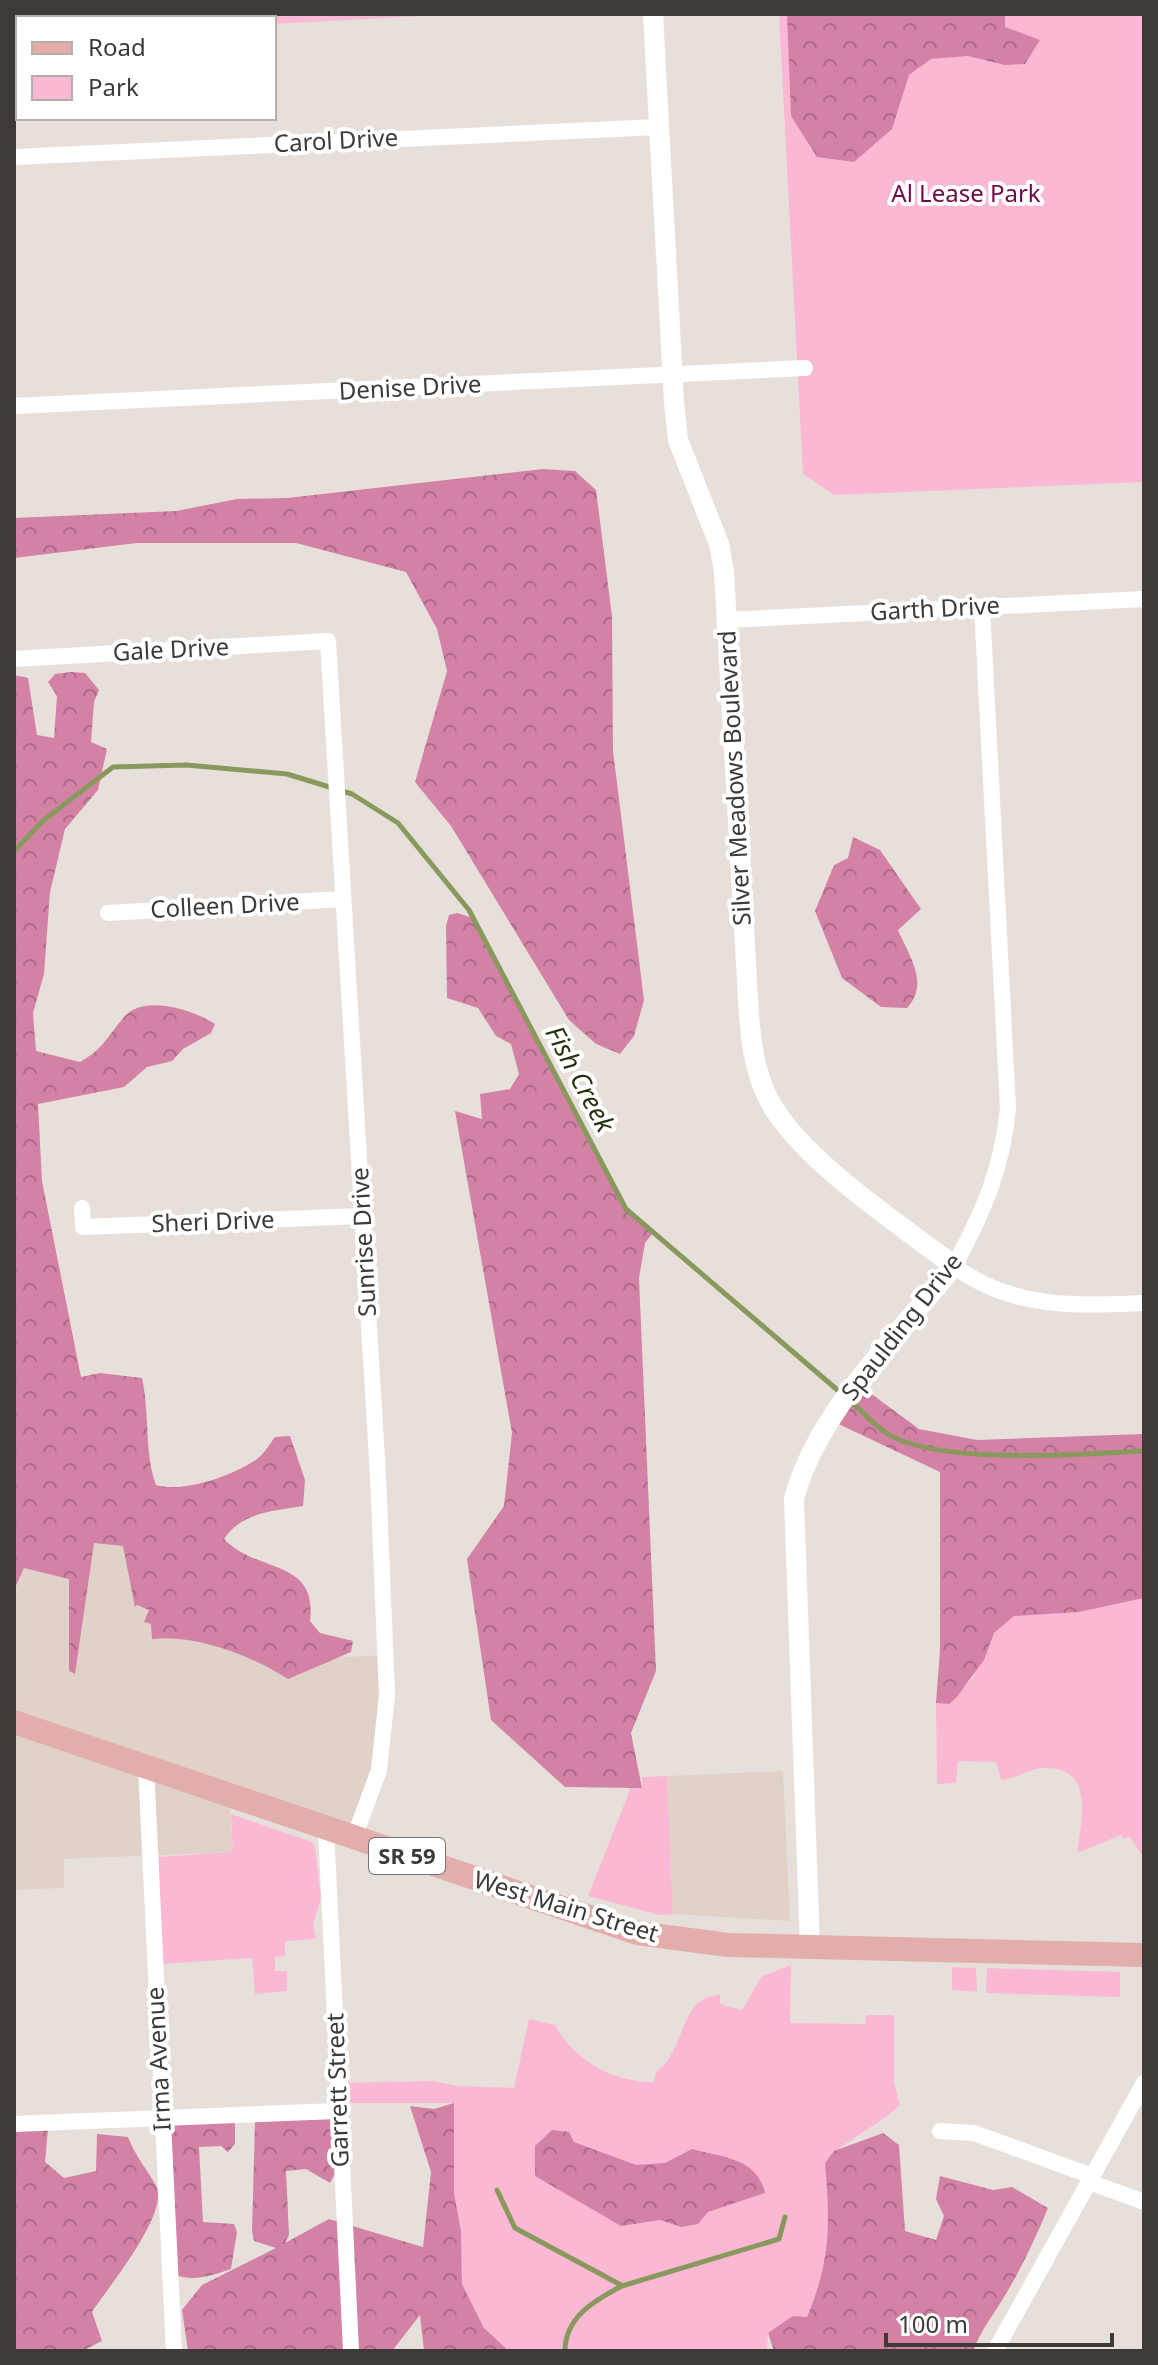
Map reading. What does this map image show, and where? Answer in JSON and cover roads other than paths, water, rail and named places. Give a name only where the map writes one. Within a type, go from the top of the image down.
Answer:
[{"type":"main road","name":"West Main Street","points":[[14,1722],[637,1933],[696,1943],[1144,1955]]},
{"type":"street","name":"Silver Meadows Boulevard","points":[[653,14],[678,440],[720,546],[727,620],[748,1013],[762,1082],[774,1107],[794,1135],[954,1266],[1003,1292],[1040,1303],[1076,1306],[1144,1303]]},
{"type":"street","name":"Carol Drive","points":[[14,157],[658,127]]},
{"type":"street","name":"Denise Drive","points":[[14,406],[805,368]]},
{"type":"street","name":"Garth Drive","points":[[727,620],[1144,599]]},
{"type":"street","name":"Spaulding Drive","points":[[810,1947],[793,1523],[798,1482],[830,1420],[954,1266],[986,1206],[1005,1143],[1008,1108],[982,607]]},
{"type":"street","name":"Gale Drive","points":[[14,659],[328,641]]},
{"type":"street","name":"Sunrise Drive","points":[[328,641],[338,773],[387,1695],[379,1770],[354,1838]]},
{"type":"street","name":"Colleen Drive","points":[[108,913],[343,899]]},
{"type":"street","name":"Sheri Drive","points":[[82,1208],[83,1227],[362,1216]]},
{"type":"street","name":"Irma Avenue","points":[[146,1767],[174,2351]]},
{"type":"street","name":"Garrett Street","points":[[326,1829],[337,2111],[351,2351]]},
{"type":"street","points":[[995,2351],[1144,2083]]},
{"type":"street","points":[[14,2124],[337,2111]]},
{"type":"street","points":[[940,2131],[974,2133],[1144,2202]]},
{"type":"waterway","name":"Fish Creek","points":[[14,851],[44,820],[113,767],[186,765],[287,774],[352,794],[398,823],[469,910],[626,1209],[841,1393]]},
{"type":"waterway","name":"Fish Creek","points":[[849,1400],[886,1433],[909,1443],[939,1450],[1011,1456],[1144,1451]]},
{"type":"waterway","points":[[497,2190],[515,2228],[621,2285]]},
{"type":"waterway","points":[[565,2351],[566,2339],[576,2319],[602,2297],[622,2286],[779,2239],[785,2217]]},
{"type":"park label","name":"Al Lease Park","points":[[966,194]]}]
